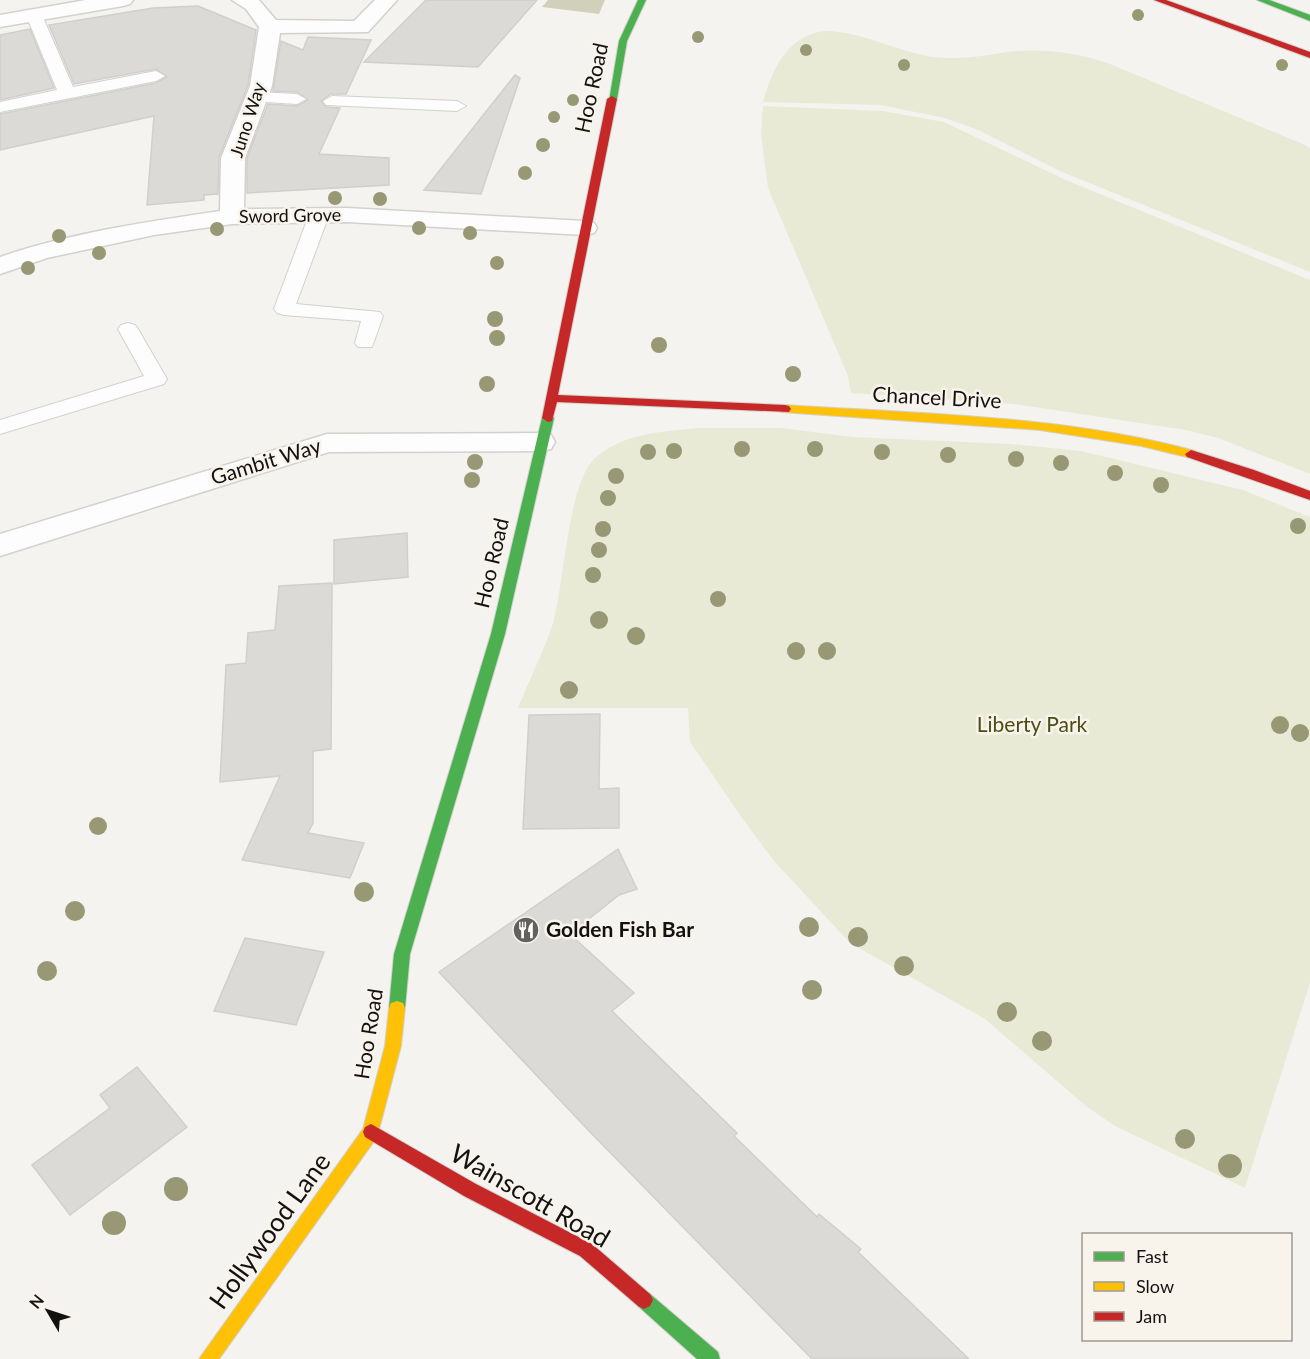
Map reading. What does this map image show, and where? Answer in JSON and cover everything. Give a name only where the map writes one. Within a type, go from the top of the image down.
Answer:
[{"type":"main road","name":"Hoo Road","points":[[371,1132],[393,1046],[402,954],[498,634],[552,398],[623,41],[642,0]]},
{"type":"main road","points":[[1158,0],[1310,55]]},
{"type":"main road","points":[[1260,0],[1310,18]]},
{"type":"main road","name":"Chancel Drive","points":[[552,398],[705,403],[1062,428],[1200,455],[1246,470],[1310,496]]},
{"type":"main road","name":"Hollywood Lane","points":[[208,1359],[371,1132]]},
{"type":"main road","name":"Wainscott Road","points":[[371,1132],[470,1190],[586,1250],[711,1359]]},
{"type":"street","points":[[0,21],[123,0]]},
{"type":"street","points":[[242,0],[253,5],[270,26],[360,27],[387,0]]},
{"type":"street","name":"Juno Way","points":[[232,217],[233,158],[261,86],[270,26]]},
{"type":"street","name":"Sword Grove","points":[[0,266],[40,252],[131,232],[232,217],[320,215],[585,228]]},
{"type":"street","name":"Gambit Way","points":[[0,545],[327,443],[542,442]]},
{"type":"lane","points":[[34,15],[67,93]]},
{"type":"lane","points":[[0,107],[156,76]]},
{"type":"lane","points":[[256,97],[297,99]]},
{"type":"lane","points":[[332,101],[457,106]]},
{"type":"lane","points":[[320,215],[284,309],[373,316],[365,343]]},
{"type":"lane","points":[[0,427],[156,379],[128,329]]},
{"type":"green space","points":[[548,0],[605,0],[599,14],[542,7]]},
{"type":"green space","points":[[823,31],[865,37],[906,51],[943,58],[1033,50],[1084,56],[1110,64],[1303,144],[1310,148],[1310,272],[1062,172],[978,130],[945,118],[880,105],[763,102],[771,78],[782,57],[799,40]]},
{"type":"green space","points":[[763,106],[883,111],[944,122],[1066,180],[1310,280],[1310,474],[1218,438],[1186,430],[1014,404],[851,393],[848,376],[768,188],[761,134]]},
{"type":"green space","name":"Liberty Park","points":[[697,428],[782,428],[853,437],[1010,444],[1081,451],[1243,490],[1310,517],[1310,983],[1245,1188],[1115,1126],[1087,1107],[985,1019],[850,943],[774,861],[742,818],[690,742],[688,708],[518,708],[553,623],[573,512],[585,472],[594,459],[617,444],[642,435]]},
{"type":"building","points":[[426,0],[537,0],[478,67],[364,62]]},
{"type":"building","points":[[198,6],[256,30],[248,85],[219,157],[218,194],[204,195],[204,200],[147,205],[154,116],[0,150],[0,114],[156,83],[167,77],[156,69],[74,84],[49,25],[153,8]]},
{"type":"building","points":[[30,29],[54,88],[0,100],[0,35]]},
{"type":"building","points":[[308,37],[371,40],[346,94],[331,94],[321,101],[326,107],[340,108],[319,154],[389,158],[389,185],[247,193],[247,158],[268,104],[297,106],[308,100],[297,92],[273,91],[281,41],[303,50]]},
{"type":"building","points":[[515,75],[520,78],[481,194],[424,190]]},
{"type":"building","points":[[407,533],[408,577],[334,584],[334,540]]},
{"type":"building","points":[[332,583],[331,749],[313,751],[313,823],[308,833],[364,843],[350,878],[242,860],[280,776],[220,782],[226,665],[246,663],[248,633],[275,630],[279,586]]},
{"type":"building","points":[[600,714],[599,789],[619,788],[619,828],[523,829],[529,715]]},
{"type":"building","points":[[618,849],[637,889],[619,895],[570,934],[634,993],[612,1011],[737,1133],[734,1136],[817,1217],[819,1214],[861,1249],[858,1252],[969,1359],[812,1359],[590,1132],[439,972]]},
{"type":"building","points":[[245,938],[324,952],[296,1025],[214,1011]]},
{"type":"building","points":[[137,1067],[187,1127],[70,1215],[32,1165],[110,1108],[100,1095]]},
{"type":"traffic: fast","points":[[612,99],[623,41],[642,0]]},
{"type":"traffic: fast","points":[[1261,0],[1310,18]]},
{"type":"traffic: fast","points":[[397,1008],[402,954],[498,634],[548,418]]},
{"type":"traffic: fast","points":[[644,1300],[711,1359]]},
{"type":"traffic: slow","points":[[785,409],[1040,427],[1091,433],[1191,454]]},
{"type":"traffic: slow","points":[[208,1359],[371,1132],[393,1046],[397,1008]]},
{"type":"traffic: jam","points":[[1158,0],[1310,55]]},
{"type":"traffic: jam","points":[[548,418],[612,99]]},
{"type":"traffic: jam","points":[[552,398],[785,409]]},
{"type":"traffic: jam","points":[[1191,454],[1310,496]]},
{"type":"traffic: jam","points":[[371,1132],[470,1190],[586,1250],[644,1300]]},
{"type":"place","name":"Golden Fish Bar","points":[[526,930]]}]
